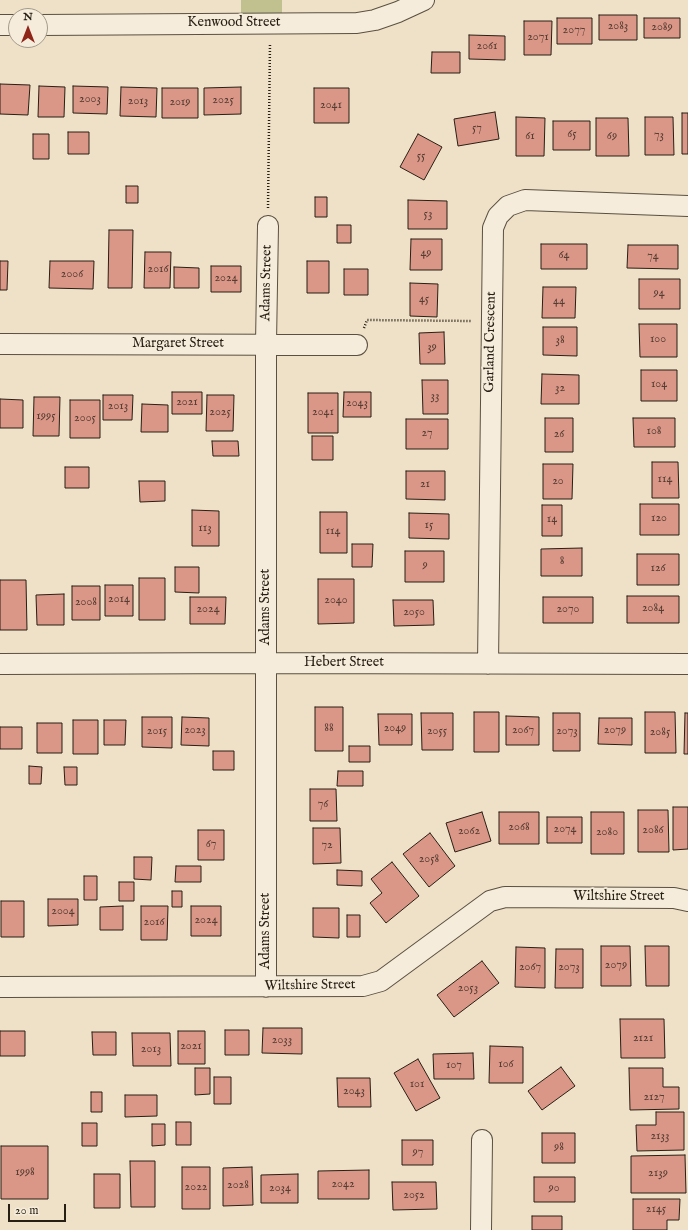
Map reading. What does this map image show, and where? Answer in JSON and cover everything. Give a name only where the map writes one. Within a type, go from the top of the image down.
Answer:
[{"type":"street","name":"Kenwood Street","points":[[48,25],[358,23],[390,15],[424,0]]},
{"type":"street","name":"Garland Crescent","points":[[488,664],[493,228],[498,216],[508,206],[525,200],[688,206]]},
{"type":"street","name":"Adams Street","points":[[266,987],[266,343],[268,226]]},
{"type":"street","name":"Margaret Street","points":[[0,344],[266,343],[357,345]]},
{"type":"street","name":"Hebert Street","points":[[0,664],[266,662],[688,664]]},
{"type":"street","name":"Wiltshire Street","points":[[0,987],[363,986],[381,981],[490,901],[505,897],[674,898],[688,901]]},
{"type":"street","points":[[481,1230],[482,1140]]},
{"type":"path","points":[[268,226],[270,23]]},
{"type":"path","points":[[357,345],[367,320],[491,322]]},
{"type":"green space","points":[[241,0],[282,0],[282,21],[241,21]]},
{"type":"building","points":[[599,15],[637,15],[637,40],[599,40]]},
{"type":"building","points":[[557,18],[592,18],[592,44],[557,44]]},
{"type":"building","points":[[644,18],[680,18],[680,38],[644,38]]},
{"type":"building","points":[[524,21],[552,21],[551,55],[524,55]]},
{"type":"building","points":[[469,35],[505,36],[505,60],[469,59]]},
{"type":"building","points":[[432,52],[460,52],[460,73],[431,73]]},
{"type":"building","points":[[0,84],[30,85],[28,115],[0,114]]},
{"type":"building","points":[[39,86],[65,87],[64,117],[38,117]]},
{"type":"building","points":[[73,86],[108,87],[107,114],[73,113]]},
{"type":"building","points":[[121,87],[157,88],[156,117],[120,116]]},
{"type":"building","points":[[241,87],[241,114],[204,115],[204,88]]},
{"type":"building","points":[[162,88],[198,88],[198,118],[162,118]]},
{"type":"building","points":[[314,88],[349,88],[349,123],[314,123]]},
{"type":"building","points":[[495,112],[499,139],[458,146],[454,119]]},
{"type":"building","points":[[682,113],[688,113],[688,154],[682,154]]},
{"type":"building","points":[[516,117],[545,118],[544,156],[516,156]]},
{"type":"building","points":[[645,117],[673,117],[674,155],[645,155]]},
{"type":"building","points":[[596,118],[628,118],[629,156],[596,156]]},
{"type":"building","points":[[553,121],[590,121],[590,150],[553,150]]},
{"type":"building","points":[[68,132],[89,132],[89,154],[68,154]]},
{"type":"building","points":[[33,134],[49,134],[49,159],[33,159]]},
{"type":"building","points":[[418,134],[442,147],[424,180],[400,167]]},
{"type":"building","points":[[126,186],[138,186],[138,203],[126,203]]},
{"type":"building","points":[[315,197],[327,197],[327,217],[315,217]]},
{"type":"building","points":[[408,200],[447,201],[447,229],[408,229]]},
{"type":"building","points":[[337,225],[351,225],[351,243],[337,243]]},
{"type":"building","points":[[109,230],[133,230],[132,288],[108,288]]},
{"type":"building","points":[[411,239],[442,239],[442,270],[410,270]]},
{"type":"building","points":[[541,244],[587,244],[587,269],[541,269]]},
{"type":"building","points":[[628,245],[678,245],[678,269],[627,268]]},
{"type":"building","points":[[145,252],[171,252],[170,288],[144,288]]},
{"type":"building","points":[[0,261],[8,261],[7,290],[0,290]]},
{"type":"building","points":[[50,261],[94,261],[93,289],[49,288]]},
{"type":"building","points":[[307,261],[329,261],[329,293],[307,293]]},
{"type":"building","points":[[211,266],[241,266],[241,292],[211,292]]},
{"type":"building","points":[[174,267],[199,268],[199,288],[174,288]]},
{"type":"building","points":[[344,269],[368,269],[368,295],[344,295]]},
{"type":"building","points":[[639,279],[680,279],[680,309],[639,309]]},
{"type":"building","points":[[410,283],[438,284],[437,317],[410,316]]},
{"type":"building","points":[[543,287],[576,287],[575,318],[542,318]]},
{"type":"building","points":[[639,324],[677,324],[677,357],[640,357]]},
{"type":"building","points":[[543,327],[577,327],[577,356],[543,355]]},
{"type":"building","points":[[444,332],[445,364],[420,364],[419,333]]},
{"type":"building","points":[[641,370],[677,370],[677,401],[641,401]]},
{"type":"building","points":[[542,374],[579,375],[579,404],[541,404]]},
{"type":"building","points":[[422,380],[448,380],[448,414],[423,414]]},
{"type":"building","points":[[172,392],[202,392],[202,414],[172,414]]},
{"type":"building","points":[[344,392],[371,392],[371,417],[343,417]]},
{"type":"building","points":[[308,393],[338,393],[338,433],[308,433]]},
{"type":"building","points":[[103,395],[133,395],[132,420],[103,420]]},
{"type":"building","points":[[207,395],[234,395],[233,431],[206,431]]},
{"type":"building","points":[[34,397],[60,397],[59,436],[33,436]]},
{"type":"building","points":[[0,399],[23,400],[23,428],[0,428]]},
{"type":"building","points":[[70,400],[100,400],[100,438],[70,438]]},
{"type":"building","points":[[142,404],[168,405],[168,432],[141,432]]},
{"type":"building","points":[[545,418],[573,418],[573,452],[545,452]]},
{"type":"building","points":[[633,418],[675,418],[675,447],[634,447]]},
{"type":"building","points":[[406,419],[448,419],[448,449],[406,449]]},
{"type":"building","points":[[312,436],[333,436],[333,460],[312,460]]},
{"type":"building","points":[[212,441],[238,441],[239,456],[213,456]]},
{"type":"building","points":[[652,462],[678,462],[679,498],[652,498]]},
{"type":"building","points":[[543,464],[573,464],[572,499],[543,499]]},
{"type":"building","points":[[65,467],[89,467],[89,488],[65,488]]},
{"type":"building","points":[[406,471],[445,471],[445,500],[406,499]]},
{"type":"building","points":[[139,481],[165,481],[165,501],[140,502]]},
{"type":"building","points":[[640,504],[679,504],[679,535],[640,535]]},
{"type":"building","points":[[542,505],[562,505],[562,536],[542,536]]},
{"type":"building","points":[[192,510],[219,511],[219,546],[192,546]]},
{"type":"building","points":[[320,512],[347,512],[347,553],[320,553]]},
{"type":"building","points":[[409,513],[449,514],[449,539],[409,538]]},
{"type":"building","points":[[352,544],[373,544],[372,567],[352,567]]},
{"type":"building","points":[[582,548],[582,576],[541,576],[541,549]]},
{"type":"building","points":[[405,551],[444,551],[444,582],[405,582]]},
{"type":"building","points":[[637,554],[679,554],[679,585],[637,585]]},
{"type":"building","points":[[175,567],[199,567],[199,593],[175,592]]},
{"type":"building","points":[[139,578],[165,578],[165,620],[139,620]]},
{"type":"building","points":[[318,579],[354,579],[354,623],[318,624]]},
{"type":"building","points":[[0,580],[26,580],[27,630],[0,630]]},
{"type":"building","points":[[105,585],[133,585],[133,616],[105,616]]},
{"type":"building","points":[[72,586],[100,586],[100,620],[72,620]]},
{"type":"building","points":[[64,594],[64,625],[37,625],[36,595]]},
{"type":"building","points":[[627,596],[679,596],[679,623],[627,623]]},
{"type":"building","points":[[190,597],[226,597],[225,624],[190,624]]},
{"type":"building","points":[[543,597],[593,597],[593,623],[543,623]]},
{"type":"building","points":[[393,600],[433,600],[434,625],[394,626]]},
{"type":"building","points":[[315,707],[343,707],[343,751],[315,751]]},
{"type":"building","points":[[474,712],[499,712],[499,752],[474,752]]},
{"type":"building","points":[[645,712],[675,712],[676,753],[645,753]]},
{"type":"building","points":[[421,713],[453,713],[453,750],[422,750]]},
{"type":"building","points":[[553,713],[580,713],[580,751],[553,751]]},
{"type":"building","points":[[685,713],[688,713],[688,754],[684,754]]},
{"type":"building","points":[[378,714],[412,714],[412,745],[379,745]]},
{"type":"building","points":[[506,716],[539,717],[539,745],[506,745]]},
{"type":"building","points":[[142,717],[172,717],[172,748],[142,747]]},
{"type":"building","points":[[182,717],[209,718],[209,746],[181,745]]},
{"type":"building","points":[[599,718],[632,718],[632,745],[598,744]]},
{"type":"building","points":[[73,720],[98,720],[98,754],[73,754]]},
{"type":"building","points":[[104,720],[126,720],[125,745],[104,745]]},
{"type":"building","points":[[37,723],[62,723],[62,753],[37,753]]},
{"type":"building","points":[[0,727],[22,727],[22,749],[0,749]]},
{"type":"building","points":[[349,746],[370,746],[370,762],[349,762]]},
{"type":"building","points":[[213,751],[234,751],[234,770],[213,770]]},
{"type":"building","points":[[29,766],[42,767],[41,784],[29,784]]},
{"type":"building","points":[[64,767],[77,767],[77,785],[65,785]]},
{"type":"building","points":[[338,771],[363,771],[363,786],[337,786]]},
{"type":"building","points":[[310,789],[336,789],[337,821],[310,821]]},
{"type":"building","points":[[673,807],[688,807],[688,849],[673,850]]},
{"type":"building","points":[[638,810],[668,810],[669,852],[638,852]]},
{"type":"building","points":[[482,812],[491,841],[455,852],[446,823]]},
{"type":"building","points":[[499,812],[539,812],[539,844],[499,844]]},
{"type":"building","points":[[591,812],[624,812],[624,854],[591,854]]},
{"type":"building","points":[[547,817],[582,817],[582,843],[547,843]]},
{"type":"building","points":[[313,828],[340,828],[341,863],[313,864]]},
{"type":"building","points":[[198,830],[224,830],[224,860],[198,860]]},
{"type":"building","points":[[430,833],[455,866],[429,887],[403,854]]},
{"type":"building","points":[[134,857],[152,857],[151,880],[134,879]]},
{"type":"building","points":[[392,862],[419,896],[386,923],[370,903],[382,893],[371,879]]},
{"type":"building","points":[[176,866],[201,866],[201,882],[175,882]]},
{"type":"building","points":[[337,870],[362,871],[362,886],[337,885]]},
{"type":"building","points":[[84,876],[97,876],[97,900],[84,900]]},
{"type":"building","points":[[119,882],[134,882],[134,901],[119,901]]},
{"type":"building","points":[[172,891],[182,891],[182,907],[172,907]]},
{"type":"building","points":[[48,899],[78,899],[78,925],[48,926]]},
{"type":"building","points":[[1,901],[24,901],[24,937],[1,937]]},
{"type":"building","points":[[123,906],[123,930],[100,930],[100,907]]},
{"type":"building","points":[[141,906],[168,906],[167,940],[141,940]]},
{"type":"building","points":[[191,906],[221,906],[221,936],[191,936]]},
{"type":"building","points":[[313,908],[339,908],[339,938],[313,937]]},
{"type":"building","points":[[347,915],[360,915],[360,937],[347,937]]},
{"type":"building","points":[[601,946],[630,946],[631,986],[601,986]]},
{"type":"building","points":[[645,946],[669,946],[669,986],[646,986]]},
{"type":"building","points":[[516,947],[545,948],[545,988],[515,987]]},
{"type":"building","points":[[556,949],[583,949],[583,988],[555,988]]},
{"type":"building","points":[[482,961],[499,983],[454,1017],[437,995]]},
{"type":"building","points":[[620,1019],[664,1019],[665,1058],[621,1058]]},
{"type":"building","points":[[263,1028],[302,1028],[302,1054],[262,1053]]},
{"type":"building","points":[[225,1030],[249,1030],[249,1055],[225,1055]]},
{"type":"building","points":[[0,1031],[25,1031],[25,1056],[0,1056]]},
{"type":"building","points":[[178,1031],[205,1031],[205,1064],[178,1064]]},
{"type":"building","points":[[92,1032],[116,1032],[116,1055],[93,1055]]},
{"type":"building","points":[[132,1033],[170,1033],[171,1066],[133,1066]]},
{"type":"building","points":[[490,1046],[523,1047],[523,1083],[489,1083]]},
{"type":"building","points":[[473,1053],[474,1079],[434,1079],[433,1054]]},
{"type":"building","points":[[418,1059],[440,1098],[416,1111],[394,1073]]},
{"type":"building","points":[[561,1067],[575,1086],[542,1110],[528,1091]]},
{"type":"building","points":[[195,1068],[210,1068],[210,1094],[195,1095]]},
{"type":"building","points":[[629,1068],[663,1068],[663,1087],[679,1087],[679,1109],[630,1110]]},
{"type":"building","points":[[214,1077],[231,1077],[231,1104],[214,1104]]},
{"type":"building","points":[[337,1078],[370,1078],[371,1107],[338,1107]]},
{"type":"building","points":[[91,1092],[102,1092],[102,1112],[91,1112]]},
{"type":"building","points":[[125,1095],[157,1095],[157,1116],[125,1117]]},
{"type":"building","points":[[656,1112],[684,1112],[684,1150],[637,1151],[636,1125],[656,1125]]},
{"type":"building","points":[[176,1122],[191,1122],[191,1145],[176,1145]]},
{"type":"building","points":[[82,1123],[97,1123],[97,1146],[82,1146]]},
{"type":"building","points":[[152,1124],[165,1124],[165,1145],[152,1146]]},
{"type":"building","points":[[542,1133],[575,1133],[575,1163],[542,1163]]},
{"type":"building","points":[[402,1140],[433,1140],[433,1165],[402,1165]]},
{"type":"building","points":[[1,1146],[48,1146],[48,1199],[1,1199]]},
{"type":"building","points":[[685,1155],[686,1193],[631,1193],[631,1156]]},
{"type":"building","points":[[130,1161],[155,1161],[155,1207],[131,1207]]},
{"type":"building","points":[[182,1167],[210,1167],[210,1209],[182,1209]]},
{"type":"building","points":[[252,1167],[253,1205],[223,1206],[223,1168]]},
{"type":"building","points":[[369,1170],[369,1199],[318,1199],[318,1171]]},
{"type":"building","points":[[94,1174],[120,1174],[120,1208],[94,1208]]},
{"type":"building","points":[[298,1174],[298,1203],[261,1203],[261,1175]]},
{"type":"building","points":[[534,1177],[575,1177],[575,1202],[534,1202]]},
{"type":"building","points":[[392,1182],[436,1182],[437,1209],[393,1210]]},
{"type":"building","points":[[633,1199],[680,1199],[679,1220],[667,1220],[667,1230],[633,1230]]},
{"type":"building","points":[[532,1216],[562,1216],[562,1230],[532,1230]]}]
